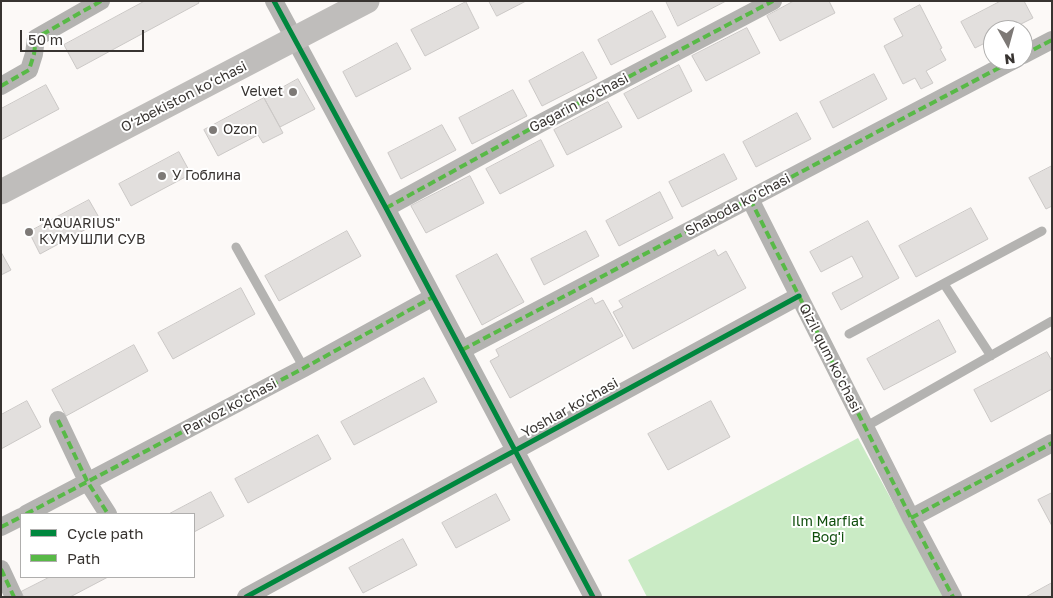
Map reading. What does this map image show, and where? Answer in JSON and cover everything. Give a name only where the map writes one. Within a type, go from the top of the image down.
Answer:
[{"type":"street","points":[[1,86],[29,70],[36,38],[101,1]]},
{"type":"street","points":[[274,1],[593,597]]},
{"type":"street","name":"O‘zbekiston ko‘chasi","points":[[1,192],[367,1]]},
{"type":"street","name":"Gagarin ko'chasi","points":[[386,208],[541,123],[773,1]]},
{"type":"street","points":[[1033,50],[1052,40]]},
{"type":"street","name":"Shaboda ko'chasi","points":[[462,350],[995,70]]},
{"type":"street","name":"Qizil qum ko'chasi","points":[[750,198],[911,518],[953,597]]},
{"type":"street","name":"Yoshlar ko'chasi","points":[[246,597],[799,296]]},
{"type":"street","name":"Parvoz ko'chasi","points":[[28,513],[304,368],[433,297]]},
{"type":"street","points":[[58,420],[88,481],[107,513]]},
{"type":"street","points":[[911,518],[1052,442]]},
{"type":"street","points":[[1,527],[20,518]]},
{"type":"street","points":[[1,569],[14,597]]},
{"type":"lane","points":[[849,334],[1042,231]]},
{"type":"lane","points":[[236,247],[304,368]]},
{"type":"lane","points":[[944,284],[990,356]]},
{"type":"lane","points":[[865,427],[1052,321]]},
{"type":"green space","name":"Ilm Marfiat Bog'i","points":[[858,438],[944,597],[647,597],[628,560]]},
{"type":"building","points":[[145,1],[198,1],[199,3],[77,69],[64,45]]},
{"type":"building","points":[[489,1],[526,1],[497,16]]},
{"type":"building","points":[[666,1],[726,1],[678,26]]},
{"type":"building","points":[[794,1],[829,1],[835,13],[780,41],[767,16]]},
{"type":"building","points":[[1001,1],[1024,1],[1033,18],[1029,20],[983,20],[983,44],[975,48],[961,22]]},
{"type":"building","points":[[466,2],[479,28],[425,56],[411,30]]},
{"type":"building","points":[[920,5],[942,48],[940,49],[946,60],[926,71],[933,83],[921,89],[915,78],[903,84],[884,46],[903,36],[894,19]]},
{"type":"building","points":[[652,11],[666,37],[611,65],[598,40]]},
{"type":"building","points":[[747,28],[760,53],[706,81],[692,56]]},
{"type":"building","points":[[397,43],[411,69],[356,97],[343,72]]},
{"type":"building","points":[[583,52],[597,78],[542,106],[529,81]]},
{"type":"building","points":[[679,65],[692,91],[638,119],[624,94]]},
{"type":"building","points":[[874,74],[887,99],[833,128],[820,102]]},
{"type":"building","points":[[298,79],[315,109],[280,127],[264,98]]},
{"type":"building","points":[[46,85],[59,109],[1,140],[1,109]]},
{"type":"building","points":[[513,90],[527,116],[472,144],[459,118]]},
{"type":"building","points":[[264,98],[283,133],[263,143],[258,135],[218,156],[204,130]]},
{"type":"building","points":[[608,102],[622,127],[567,155],[554,130]]},
{"type":"building","points":[[797,113],[811,139],[756,167],[743,142]]},
{"type":"building","points":[[442,125],[456,150],[401,179],[388,153]]},
{"type":"building","points":[[541,140],[554,166],[500,194],[486,169]]},
{"type":"building","points":[[179,152],[191,174],[131,206],[119,184]]},
{"type":"building","points":[[724,154],[737,179],[682,207],[669,182]]},
{"type":"building","points":[[1052,166],[1052,206],[1046,209],[1029,178]]},
{"type":"building","points":[[470,176],[484,203],[426,233],[411,206]]},
{"type":"building","points":[[660,192],[673,218],[619,246],[606,221]]},
{"type":"building","points":[[89,200],[101,221],[40,254],[29,232]]},
{"type":"building","points":[[971,208],[988,239],[916,277],[899,246]]},
{"type":"building","points":[[868,221],[899,278],[841,310],[832,293],[863,277],[852,256],[821,272],[810,252]]},
{"type":"building","points":[[347,231],[361,256],[279,301],[265,276]]},
{"type":"building","points":[[586,231],[599,256],[544,285],[531,259]]},
{"type":"building","points":[[715,250],[718,256],[726,251],[746,288],[633,349],[613,312],[623,307],[619,301]]},
{"type":"building","points":[[1,252],[11,270],[1,275]]},
{"type":"building","points":[[497,254],[524,302],[482,325],[456,276]]},
{"type":"building","points":[[241,288],[255,314],[173,359],[158,333]]},
{"type":"building","points":[[592,298],[595,304],[603,300],[623,336],[510,398],[490,361],[499,356],[496,350]]},
{"type":"building","points":[[939,320],[956,352],[884,390],[867,359]]},
{"type":"building","points":[[134,345],[148,371],[66,416],[52,390]]},
{"type":"building","points":[[1047,352],[1052,361],[1052,389],[991,422],[974,390]]},
{"type":"building","points":[[424,378],[437,402],[354,445],[341,422]]},
{"type":"building","points":[[27,401],[41,427],[1,449],[1,415]]},
{"type":"building","points":[[711,401],[730,437],[668,470],[648,434]]},
{"type":"building","points":[[318,435],[331,459],[248,503],[235,479]]},
{"type":"building","points":[[211,492],[224,516],[195,531],[195,513],[171,513]]},
{"type":"building","points":[[1052,493],[1052,526],[1038,500]]},
{"type":"building","points":[[496,494],[510,520],[456,548],[442,523]]},
{"type":"building","points":[[403,539],[417,565],[363,593],[349,568]]},
{"type":"building","points":[[48,578],[106,578],[70,597],[24,597],[21,592]]},
{"type":"building","points":[[1052,583],[1052,597],[1026,597]]},
{"type":"marked path","points":[[1,86],[29,70],[36,38],[101,1]]},
{"type":"marked path","points":[[386,208],[541,123],[773,1]]},
{"type":"marked path","points":[[1033,50],[1052,40]]},
{"type":"marked path","points":[[462,350],[995,70]]},
{"type":"marked path","points":[[750,199],[911,518],[953,597]]},
{"type":"marked path","points":[[28,513],[304,368],[433,297]]},
{"type":"marked path","points":[[58,420],[87,481],[107,513]]},
{"type":"marked path","points":[[911,518],[1052,443]]},
{"type":"marked path","points":[[1,527],[20,518]]},
{"type":"marked path","points":[[1,569],[14,597]]},
{"type":"cycle path","points":[[274,1],[593,597]]},
{"type":"cycle path","points":[[246,597],[799,296]]},
{"type":"place","name":"Velvet","points":[[293,92]]},
{"type":"place","name":"Ozon","points":[[213,130]]},
{"type":"place","name":"У Гоблина","points":[[162,176]]},
{"type":"place","name":"\"AQUARIUS\" КУМУШЛИ СУВ","points":[[29,232]]}]
